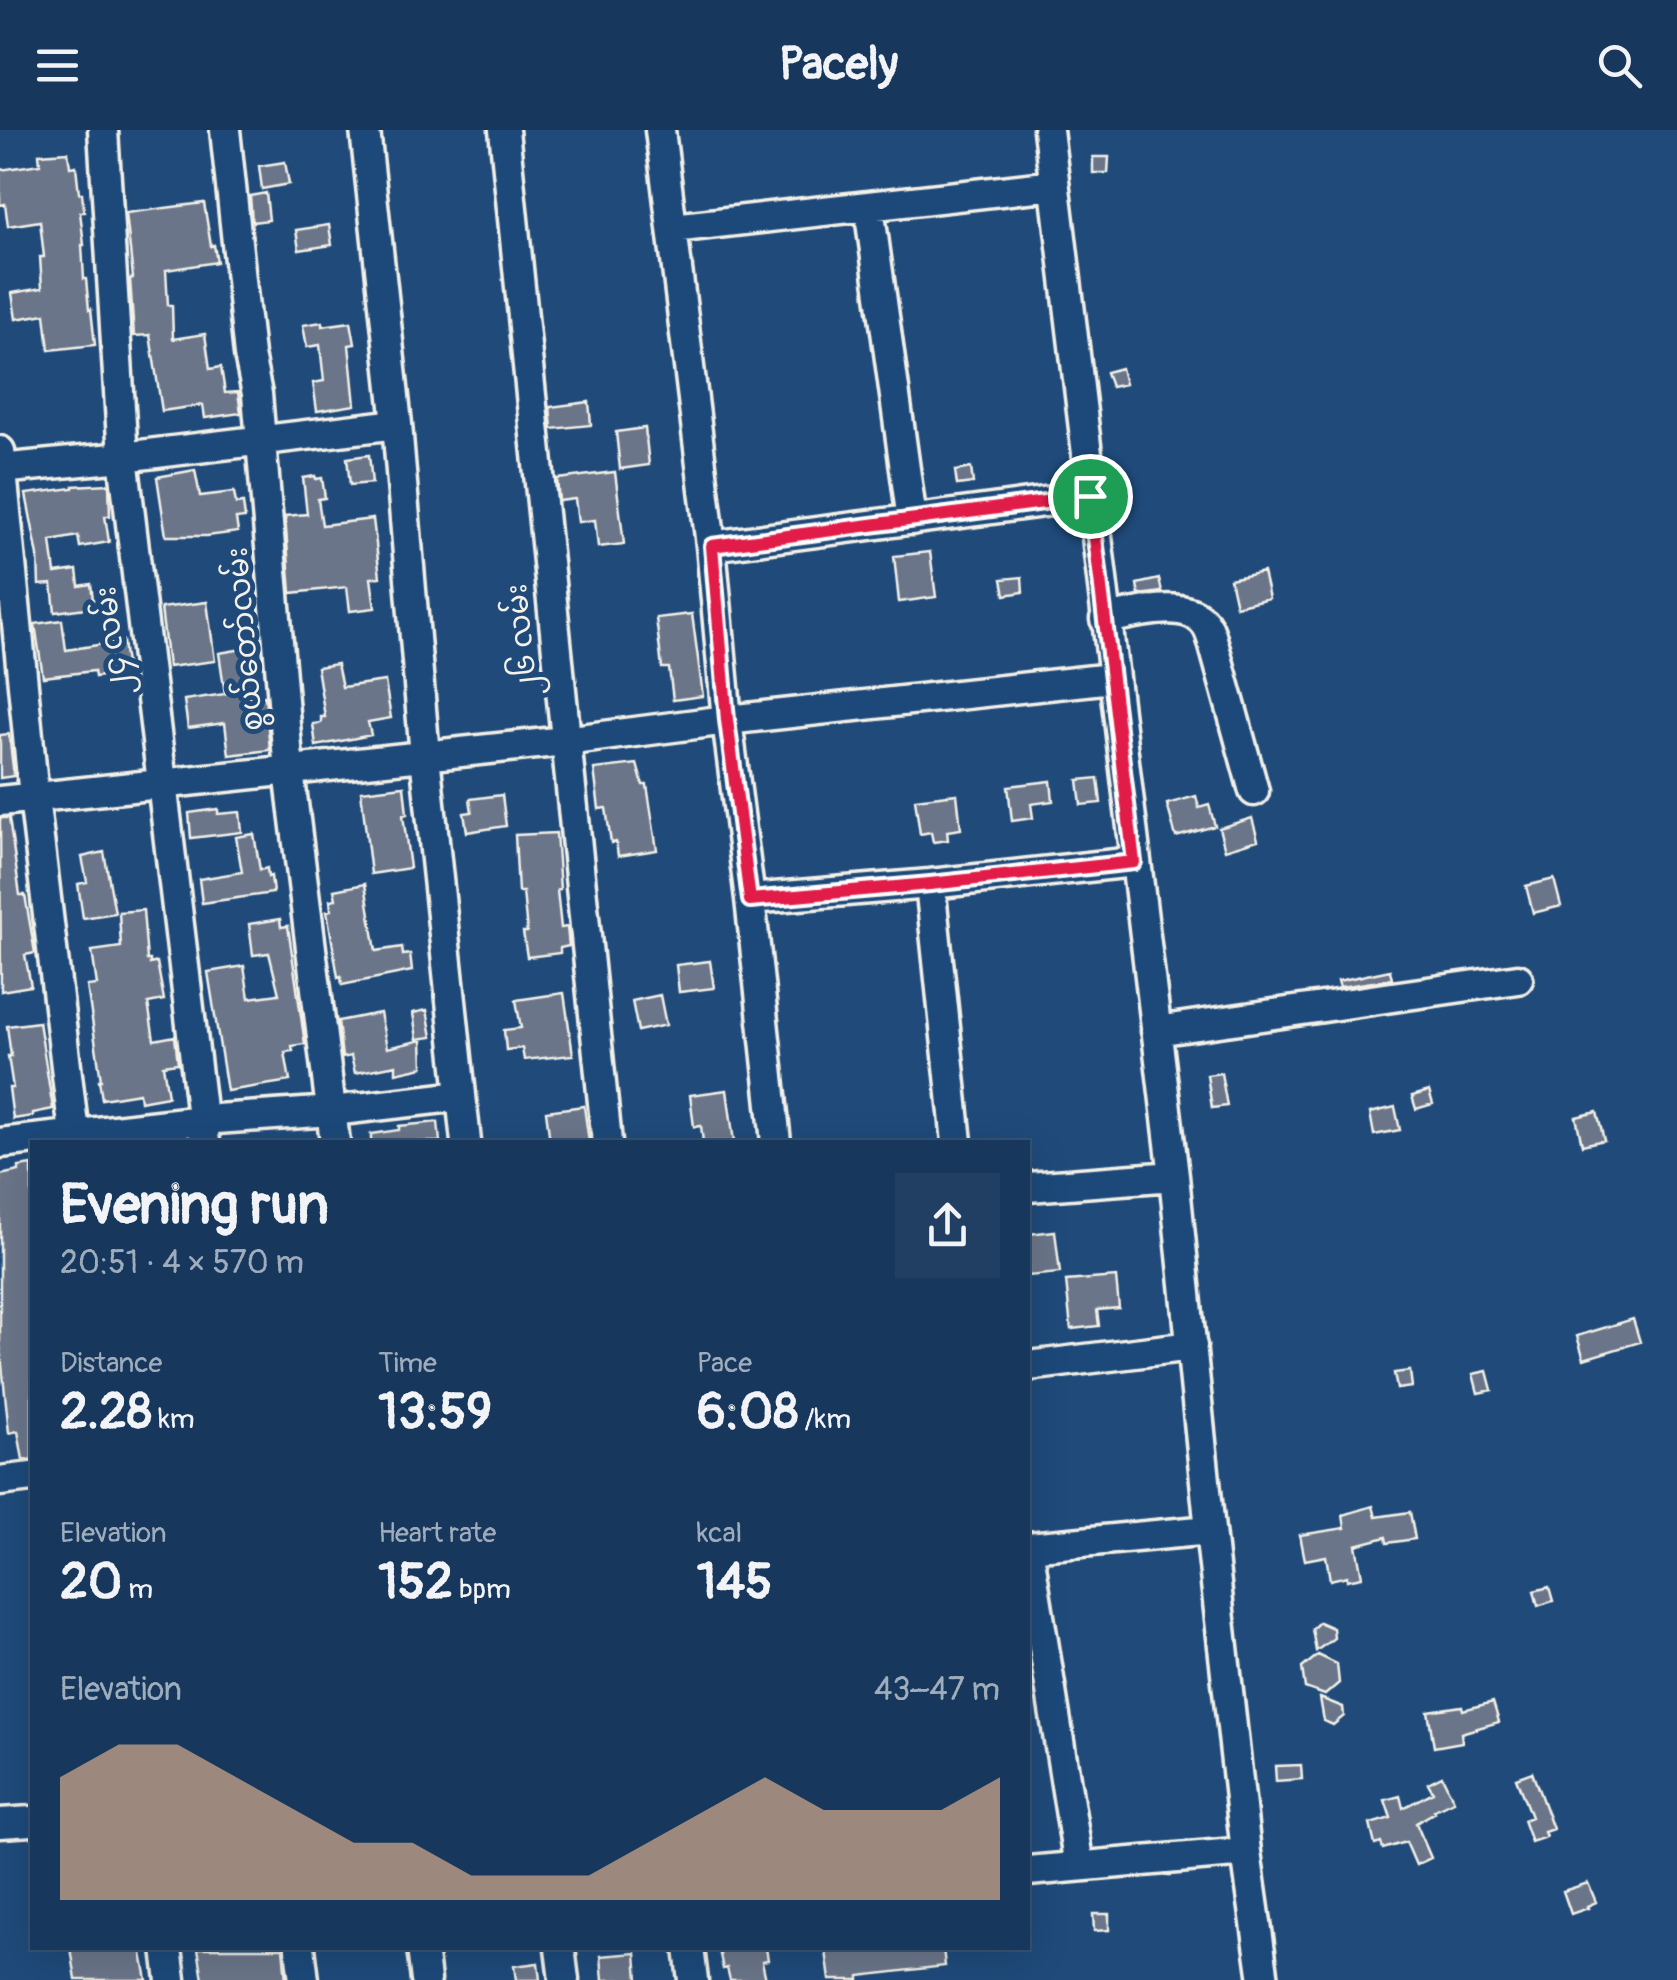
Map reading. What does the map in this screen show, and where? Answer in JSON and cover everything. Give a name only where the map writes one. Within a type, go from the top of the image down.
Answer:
[{"type":"street","name":"၂၄ လမ်း","points":[[103,130],[122,457],[204,1131]]},
{"type":"street","name":"စွယ်တော်လမ်း","points":[[225,130],[249,354],[257,394],[289,770],[335,1140]]},
{"type":"street","points":[[365,130],[397,424],[424,756],[466,1140]]},
{"type":"street","name":"၂၆ လမ်း","points":[[504,130],[607,1140]]},
{"type":"street","points":[[660,130],[712,546],[727,720],[776,1140]]},
{"type":"street","points":[[1048,130],[1174,1176],[1246,1852],[1264,1980]]},
{"type":"street","points":[[674,228],[1054,185]]},
{"type":"street","points":[[869,207],[912,520]]},
{"type":"street","points":[[397,424],[122,457],[1,463],[34,797],[75,1139],[204,1131],[461,1096]]},
{"type":"street","points":[[712,546],[1090,496]]},
{"type":"street","points":[[1105,619],[1173,609],[1200,616],[1208,625],[1254,791]]},
{"type":"street","points":[[0,800],[1112,678]]},
{"type":"street","points":[[750,900],[1134,862]]},
{"type":"street","points":[[930,884],[957,1140]]},
{"type":"street","points":[[1156,1032],[1518,979]]},
{"type":"street","points":[[0,1143],[30,1141]]},
{"type":"street","points":[[1030,1187],[1174,1176]]},
{"type":"street","points":[[1030,1366],[1192,1346]]},
{"type":"street","points":[[0,1481],[30,1477]]},
{"type":"street","points":[[1030,1546],[1210,1530]]},
{"type":"street","points":[[1030,1558],[1080,1866]]},
{"type":"street","points":[[0,1824],[30,1821]]},
{"type":"street","points":[[1030,1872],[1246,1852]]},
{"type":"street","points":[[167,1950],[171,1980]]},
{"type":"street","points":[[300,1950],[304,1980]]},
{"type":"street","points":[[422,1950],[426,1980]]},
{"type":"street","points":[[560,1950],[564,1980]]},
{"type":"street","points":[[690,1950],[693,1980]]},
{"type":"building","points":[[68,152],[70,167],[76,166],[82,193],[84,279],[95,345],[49,350],[45,314],[16,319],[12,293],[42,288],[40,221],[8,226],[5,204],[0,205],[0,170],[40,164],[39,154]]},
{"type":"building","points":[[1093,157],[1109,157],[1108,173],[1093,173]]},
{"type":"building","points":[[285,162],[289,184],[262,189],[259,166]]},
{"type":"building","points":[[266,193],[269,220],[252,222],[250,196]]},
{"type":"building","points":[[204,203],[217,262],[166,270],[173,339],[205,334],[210,369],[221,367],[225,393],[238,392],[241,413],[205,418],[203,405],[162,411],[150,335],[134,336],[126,213]]},
{"type":"building","points":[[329,225],[332,245],[299,250],[296,230]]},
{"type":"building","points":[[322,322],[322,326],[351,322],[355,344],[349,345],[355,405],[317,411],[313,383],[324,381],[320,345],[307,347],[303,325]]},
{"type":"building","points":[[1121,368],[1125,384],[1111,387],[1106,372]]},
{"type":"building","points":[[589,402],[591,425],[552,429],[550,407]]},
{"type":"building","points":[[645,428],[649,465],[620,469],[616,432]]},
{"type":"building","points":[[369,455],[372,483],[350,485],[347,458]]},
{"type":"building","points":[[971,468],[973,483],[957,485],[955,471]]},
{"type":"building","points":[[195,470],[200,496],[234,492],[236,504],[243,503],[245,518],[236,519],[238,532],[166,536],[157,477]]},
{"type":"building","points":[[615,472],[624,544],[598,547],[595,520],[578,522],[575,499],[559,501],[557,479]]},
{"type":"building","points":[[303,478],[322,478],[325,498],[318,499],[322,525],[373,519],[380,577],[371,578],[375,608],[350,611],[347,587],[291,593],[285,516],[307,514]]},
{"type":"building","points":[[109,484],[110,516],[105,516],[109,542],[80,547],[78,536],[51,541],[55,573],[77,570],[79,586],[91,584],[94,607],[55,612],[52,584],[39,585],[38,556],[26,494]]},
{"type":"building","points":[[930,552],[936,597],[899,602],[894,556]]},
{"type":"building","points":[[1263,572],[1269,598],[1236,606],[1230,579]]},
{"type":"building","points":[[1022,577],[1023,592],[1005,595],[1002,579]]},
{"type":"building","points":[[1159,579],[1162,592],[1139,595],[1137,584]]},
{"type":"building","points":[[207,602],[215,661],[168,667],[161,608]]},
{"type":"building","points":[[692,614],[703,696],[673,700],[669,668],[662,668],[656,618]]},
{"type":"building","points":[[62,620],[66,650],[123,641],[123,673],[95,677],[94,671],[43,677],[35,624]]},
{"type":"building","points":[[243,649],[249,698],[265,696],[270,750],[229,755],[225,723],[188,728],[184,700],[225,694],[219,653]]},
{"type":"building","points":[[337,664],[342,687],[385,681],[391,718],[368,722],[371,735],[316,746],[313,724],[321,723],[321,717],[325,717],[317,667]]},
{"type":"building","points":[[9,734],[14,776],[0,778],[0,735]]},
{"type":"building","points":[[637,764],[643,785],[647,785],[657,850],[618,856],[616,842],[611,843],[606,808],[599,809],[594,769]]},
{"type":"building","points":[[1098,778],[1101,803],[1081,805],[1078,780]]},
{"type":"building","points":[[1051,781],[1053,801],[1031,804],[1033,818],[1012,821],[1008,786]]},
{"type":"building","points":[[404,786],[407,814],[403,815],[410,868],[371,874],[361,791]]},
{"type":"building","points":[[957,794],[961,829],[947,831],[948,840],[933,842],[931,832],[920,834],[915,799]]},
{"type":"building","points":[[502,795],[506,826],[467,832],[464,813],[472,812],[470,799]]},
{"type":"building","points":[[1196,796],[1199,808],[1209,805],[1215,826],[1176,837],[1167,804]]},
{"type":"building","points":[[218,809],[218,814],[240,812],[242,832],[191,838],[189,813]]},
{"type":"building","points":[[0,818],[9,818],[20,895],[25,895],[35,953],[25,955],[31,986],[1,991]]},
{"type":"building","points":[[1252,818],[1258,840],[1225,850],[1219,828]]},
{"type":"building","points":[[556,833],[561,928],[567,927],[569,946],[560,948],[560,953],[527,957],[515,835]]},
{"type":"building","points":[[254,834],[260,870],[267,868],[273,893],[202,903],[199,879],[242,872],[236,837]]},
{"type":"building","points":[[104,852],[115,913],[83,918],[78,884],[87,882],[82,857]]},
{"type":"building","points":[[1554,879],[1561,906],[1533,913],[1526,886]]},
{"type":"building","points":[[365,884],[376,951],[402,947],[403,955],[410,954],[412,971],[342,985],[327,911],[331,910],[330,900],[336,899],[334,890]]},
{"type":"building","points":[[143,910],[147,960],[150,964],[157,962],[164,1000],[148,1003],[154,1040],[175,1036],[178,1063],[163,1065],[168,1096],[140,1101],[139,1093],[102,1099],[87,986],[97,985],[92,951],[121,947],[119,912]]},
{"type":"building","points":[[280,919],[281,927],[288,926],[305,1044],[285,1052],[290,1081],[227,1091],[208,972],[244,966],[249,998],[279,994],[269,953],[253,955],[249,924]]},
{"type":"building","points":[[710,961],[714,988],[679,992],[676,965]]},
{"type":"building","points":[[1390,970],[1392,979],[1340,987],[1338,981]]},
{"type":"building","points":[[564,993],[573,1055],[524,1060],[522,1048],[506,1050],[504,1030],[521,1028],[516,1000]]},
{"type":"building","points":[[660,995],[666,1025],[638,1031],[632,1001]]},
{"type":"building","points":[[427,1010],[432,1037],[417,1039],[413,1013]]},
{"type":"building","points":[[380,1013],[387,1048],[422,1040],[423,1067],[396,1073],[396,1065],[355,1073],[351,1056],[342,1058],[338,1021]]},
{"type":"building","points":[[39,1022],[53,1109],[13,1119],[7,1026]]},
{"type":"building","points":[[1221,1073],[1227,1106],[1212,1108],[1207,1075]]},
{"type":"building","points":[[727,1090],[734,1140],[703,1140],[701,1126],[694,1127],[690,1095]]},
{"type":"building","points":[[1429,1091],[1433,1104],[1416,1109],[1412,1096]]},
{"type":"building","points":[[584,1106],[589,1140],[550,1140],[546,1111]]},
{"type":"building","points":[[1395,1107],[1400,1130],[1374,1135],[1370,1113]]},
{"type":"building","points":[[1597,1112],[1604,1140],[1582,1145],[1576,1117]]},
{"type":"building","points":[[438,1122],[440,1140],[371,1140],[371,1134],[399,1130],[399,1126]]},
{"type":"building","points":[[30,1165],[30,1460],[23,1460],[18,1431],[9,1433],[0,1345],[0,1175],[19,1171],[19,1167]]},
{"type":"building","points":[[1055,1231],[1060,1273],[1030,1276],[1030,1234]]},
{"type":"building","points":[[1116,1277],[1119,1308],[1097,1310],[1099,1326],[1071,1329],[1066,1281]]},
{"type":"building","points":[[1633,1319],[1640,1342],[1584,1359],[1577,1336]]},
{"type":"building","points":[[1410,1371],[1412,1387],[1397,1389],[1394,1373]]},
{"type":"building","points":[[1487,1371],[1492,1390],[1478,1393],[1473,1374]]},
{"type":"building","points":[[1373,1506],[1376,1517],[1410,1512],[1415,1539],[1387,1543],[1386,1537],[1356,1545],[1362,1577],[1347,1580],[1347,1576],[1330,1580],[1326,1556],[1305,1560],[1300,1535],[1345,1528],[1343,1515]]},
{"type":"building","points":[[1549,1587],[1553,1601],[1538,1606],[1534,1591]]},
{"type":"building","points":[[1319,1622],[1333,1628],[1334,1638],[1316,1651],[1312,1629]]},
{"type":"building","points":[[1318,1655],[1337,1664],[1339,1683],[1325,1695],[1305,1688],[1302,1668]]},
{"type":"building","points":[[1320,1698],[1343,1707],[1344,1716],[1333,1725],[1324,1721]]},
{"type":"building","points":[[1493,1702],[1499,1722],[1461,1733],[1462,1742],[1434,1747],[1428,1711],[1462,1706],[1463,1710]]},
{"type":"building","points":[[1301,1765],[1302,1779],[1276,1781],[1275,1766]]},
{"type":"building","points":[[1532,1772],[1553,1829],[1544,1832],[1546,1837],[1531,1842],[1523,1820],[1531,1817],[1516,1778]]},
{"type":"building","points":[[1442,1776],[1454,1801],[1416,1823],[1431,1858],[1416,1865],[1406,1842],[1383,1849],[1381,1843],[1375,1845],[1370,1824],[1391,1818],[1385,1800],[1400,1796],[1403,1808],[1433,1792],[1428,1783]]},
{"type":"building","points":[[1588,1883],[1596,1902],[1571,1914],[1563,1891]]},
{"type":"building","points":[[1093,1914],[1109,1914],[1109,1930],[1094,1931]]},
{"type":"building","points":[[71,1950],[141,1950],[147,1980],[76,1980]]},
{"type":"building","points":[[198,1950],[283,1950],[286,1980],[203,1980]]},
{"type":"building","points":[[719,1950],[766,1950],[768,1960],[762,1961],[766,1980],[730,1980],[727,1968],[723,1969]]},
{"type":"building","points":[[943,1950],[945,1966],[859,1976],[859,1980],[830,1980],[826,1951]]},
{"type":"building","points":[[636,1953],[638,1980],[603,1980],[601,1956]]},
{"type":"building","points":[[538,1963],[540,1980],[516,1980],[514,1966]]},
{"type":"route","points":[[1090,496],[1134,862],[750,900],[727,720],[712,546],[1090,496]]}]
